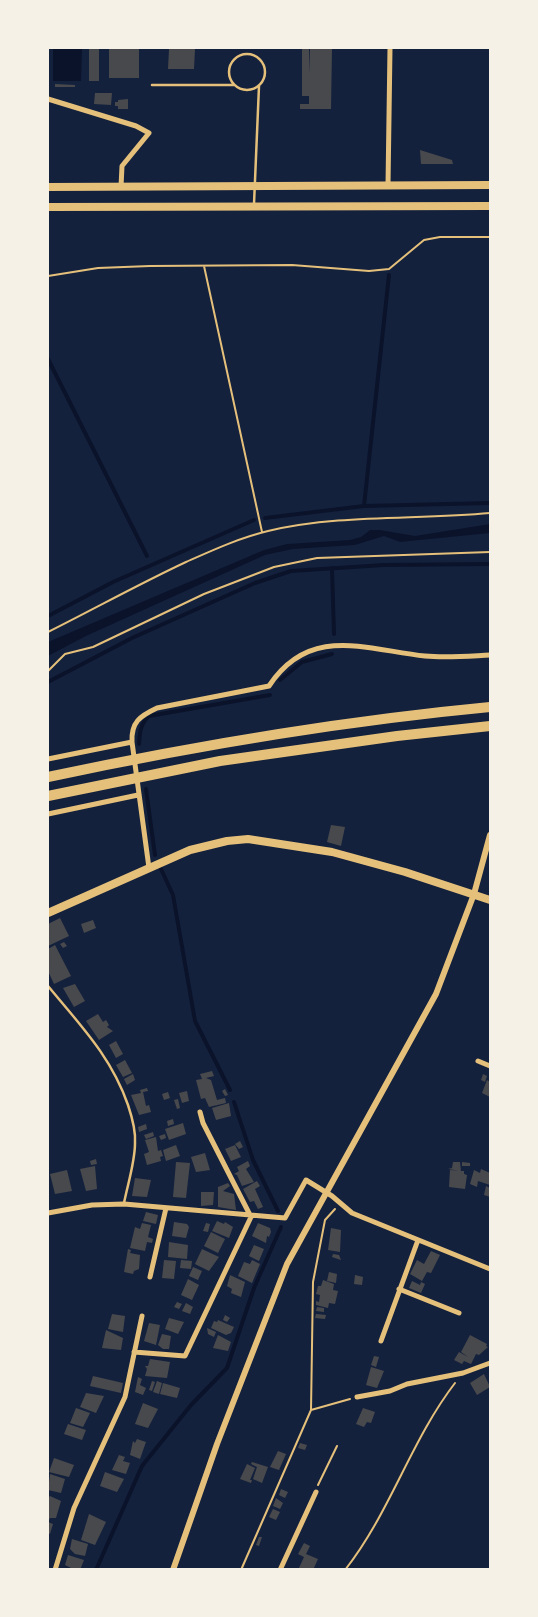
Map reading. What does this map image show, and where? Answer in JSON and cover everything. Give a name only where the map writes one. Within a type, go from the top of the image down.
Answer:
[{"type":"highway","points":[[48,777],[146,757],[294,731],[490,707]]},
{"type":"highway","points":[[48,796],[220,761],[397,736],[490,726]]},
{"type":"main road","points":[[48,187],[490,185]]},
{"type":"main road","points":[[48,207],[490,206]]},
{"type":"main road","points":[[48,913],[206,845],[248,839],[332,852],[490,900]]},
{"type":"street","points":[[388,185],[390,48]]},
{"type":"street","points":[[48,99],[136,126],[148,133],[122,166],[121,187]]},
{"type":"street","points":[[149,868],[132,742],[133,727],[140,716],[157,708],[269,686],[277,673],[288,663],[302,655],[329,646],[368,645],[426,656],[490,655]]},
{"type":"street","points":[[48,758],[132,742]]},
{"type":"street","points":[[48,814],[138,795]]},
{"type":"street","points":[[173,1570],[266,1313],[287,1264],[325,1192],[436,994],[474,894],[490,835]]},
{"type":"street","points":[[478,1061],[490,1066]]},
{"type":"street","points":[[200,1112],[203,1123],[251,1217]]},
{"type":"street","points":[[48,1213],[92,1205],[124,1204],[251,1217],[285,1218],[306,1180],[341,1203],[352,1213],[490,1270]]},
{"type":"street","points":[[150,1277],[166,1208]]},
{"type":"street","points":[[134,1352],[185,1356],[251,1217]]},
{"type":"street","points":[[381,1341],[418,1240]]},
{"type":"street","points":[[399,1289],[459,1313]]},
{"type":"street","points":[[55,1570],[74,1508],[125,1397],[142,1316]]},
{"type":"street","points":[[357,1397],[390,1392],[407,1384],[463,1373],[490,1363]]},
{"type":"street","points":[[280,1570],[316,1492]]},
{"type":"lane","points":[[254,206],[259,86],[265,76],[264,65],[256,56],[245,53],[234,58],[230,64],[229,76],[234,84],[241,90],[248,90],[259,86]]},
{"type":"lane","points":[[152,85],[234,84]]},
{"type":"lane","points":[[48,986],[94,1039],[109,1062],[124,1094],[135,1129],[136,1143],[124,1204]]},
{"type":"path","points":[[48,276],[98,268],[204,266],[292,265],[369,271],[389,268],[424,240],[440,237],[490,237]]},
{"type":"path","points":[[204,266],[262,533]]},
{"type":"path","points":[[48,632],[160,574],[230,543],[262,533],[302,525],[367,519],[446,517],[490,513]]},
{"type":"path","points":[[48,671],[65,654],[93,647],[204,594],[274,567],[317,558],[490,552]]},
{"type":"path","points":[[241,1570],[311,1410],[310,1323],[313,1282],[325,1220],[341,1203]]},
{"type":"path","points":[[345,1570],[392,1493],[421,1435],[443,1399],[463,1373]]},
{"type":"path","points":[[311,1410],[357,1397]]},
{"type":"path","points":[[316,1492],[337,1446]]},
{"type":"water","points":[[53,48],[82,48],[81,81],[53,81]]},
{"type":"water","points":[[490,524],[490,533],[400,542],[384,536],[355,545],[293,549],[265,555],[86,636],[48,656],[48,642],[264,550],[287,544],[350,540],[361,537],[370,530],[415,536]]},
{"type":"building","points":[[89,48],[99,48],[99,81],[89,81]]},
{"type":"building","points":[[109,48],[139,48],[139,78],[109,78]]},
{"type":"building","points":[[170,48],[195,49],[194,69],[168,69]]},
{"type":"building","points":[[302,48],[309,48],[310,74],[310,48],[332,48],[331,109],[300,109],[300,104],[309,104],[309,96],[302,96]]},
{"type":"building","points":[[55,84],[75,85],[75,87],[55,87]]},
{"type":"building","points":[[95,93],[112,93],[111,105],[94,104]]},
{"type":"building","points":[[128,99],[128,109],[118,109],[118,106],[115,106],[115,102],[118,102],[118,100]]},
{"type":"building","points":[[420,150],[452,160],[453,164],[421,164]]},
{"type":"building","points":[[331,825],[345,827],[341,846],[327,842]]},
{"type":"building","points":[[60,918],[69,936],[48,946],[48,924]]},
{"type":"building","points":[[93,920],[96,928],[84,933],[81,924]]},
{"type":"building","points":[[64,942],[67,946],[63,948],[60,944]]},
{"type":"building","points":[[55,945],[71,976],[54,984],[48,971],[48,949]]},
{"type":"building","points":[[75,984],[85,1001],[74,1007],[63,988]]},
{"type":"building","points":[[98,1014],[103,1022],[106,1020],[109,1025],[107,1027],[113,1031],[99,1040],[86,1021]]},
{"type":"building","points":[[116,1041],[123,1054],[116,1058],[109,1045]]},
{"type":"building","points":[[125,1060],[132,1073],[123,1077],[116,1065]]},
{"type":"building","points":[[212,1071],[214,1076],[206,1078],[211,1080],[217,1100],[225,1098],[226,1103],[209,1107],[205,1098],[201,1099],[196,1080],[202,1079],[200,1074]]},
{"type":"building","points":[[133,1074],[135,1080],[127,1085],[124,1079]]},
{"type":"building","points":[[483,1074],[487,1076],[485,1082],[481,1080]]},
{"type":"building","points":[[487,1080],[490,1082],[490,1097],[482,1093]]},
{"type":"building","points":[[147,1088],[148,1091],[143,1092],[146,1106],[149,1105],[151,1112],[139,1115],[131,1095],[141,1093],[140,1090]]},
{"type":"building","points":[[225,1089],[228,1095],[225,1096],[222,1091]]},
{"type":"building","points":[[187,1091],[189,1101],[182,1103],[179,1093]]},
{"type":"building","points":[[168,1092],[170,1098],[164,1100],[162,1094]]},
{"type":"building","points":[[178,1099],[180,1108],[177,1109],[174,1100]]},
{"type":"building","points":[[229,1103],[231,1116],[216,1120],[212,1108]]},
{"type":"building","points":[[173,1119],[174,1124],[168,1126],[167,1121]]},
{"type":"building","points":[[183,1123],[186,1134],[169,1140],[165,1129]]},
{"type":"building","points":[[146,1124],[147,1129],[139,1132],[138,1127]]},
{"type":"building","points":[[153,1132],[154,1136],[146,1139],[144,1135]]},
{"type":"building","points":[[165,1134],[166,1138],[161,1140],[159,1136]]},
{"type":"building","points":[[156,1137],[158,1151],[161,1150],[163,1156],[160,1157],[161,1161],[147,1165],[144,1154],[149,1152],[145,1140]]},
{"type":"building","points":[[240,1141],[243,1147],[239,1149],[235,1144]]},
{"type":"building","points":[[176,1145],[180,1156],[166,1161],[163,1150]]},
{"type":"building","points":[[235,1145],[241,1157],[231,1161],[225,1149]]},
{"type":"building","points":[[205,1153],[210,1170],[196,1172],[191,1157]]},
{"type":"building","points":[[96,1159],[97,1164],[91,1165],[90,1161]]},
{"type":"building","points":[[248,1161],[250,1166],[246,1169],[254,1182],[242,1186],[237,1175],[234,1174],[239,1171],[237,1167]]},
{"type":"building","points":[[176,1162],[190,1163],[186,1198],[173,1197]]},
{"type":"building","points":[[453,1162],[460,1162],[461,1171],[448,1169],[452,1168]]},
{"type":"building","points":[[462,1162],[470,1163],[470,1166],[462,1166]]},
{"type":"building","points":[[95,1166],[97,1189],[86,1191],[80,1169]]},
{"type":"building","points":[[481,1169],[490,1173],[490,1185],[478,1181],[477,1187],[470,1184],[474,1170],[480,1173]]},
{"type":"building","points":[[67,1170],[72,1191],[55,1194],[50,1174]]},
{"type":"building","points":[[450,1170],[464,1171],[464,1174],[467,1175],[465,1189],[449,1187]]},
{"type":"building","points":[[135,1178],[151,1180],[147,1197],[132,1196]]},
{"type":"building","points":[[257,1181],[260,1186],[255,1189],[263,1207],[258,1209],[254,1201],[250,1202],[243,1189]]},
{"type":"building","points":[[228,1183],[230,1186],[223,1191],[234,1194],[236,1210],[218,1207],[218,1187]]},
{"type":"building","points":[[486,1186],[490,1188],[490,1197],[484,1195]]},
{"type":"building","points":[[201,1192],[214,1192],[213,1205],[201,1206]]},
{"type":"building","points":[[146,1212],[158,1215],[156,1224],[143,1221]]},
{"type":"building","points":[[217,1221],[224,1224],[225,1222],[233,1227],[229,1238],[212,1231]]},
{"type":"building","points":[[174,1222],[187,1224],[189,1227],[186,1238],[172,1236]]},
{"type":"building","points":[[142,1223],[151,1225],[148,1237],[153,1239],[152,1243],[147,1242],[145,1251],[130,1248],[135,1227],[140,1229]]},
{"type":"building","points":[[206,1223],[210,1224],[208,1232],[203,1231]]},
{"type":"building","points":[[258,1223],[270,1228],[271,1232],[269,1237],[267,1236],[266,1243],[252,1236]]},
{"type":"building","points":[[331,1228],[341,1230],[340,1252],[328,1250]]},
{"type":"building","points":[[211,1232],[225,1239],[218,1253],[204,1246]]},
{"type":"building","points":[[169,1242],[188,1245],[187,1259],[168,1257]]},
{"type":"building","points":[[254,1245],[264,1249],[259,1261],[249,1256]]},
{"type":"building","points":[[128,1249],[131,1250],[130,1253],[140,1255],[139,1269],[134,1271],[133,1274],[124,1272]]},
{"type":"building","points":[[202,1249],[219,1257],[209,1271],[195,1264]]},
{"type":"building","points":[[431,1251],[440,1255],[431,1273],[427,1272],[422,1281],[410,1274],[417,1260],[424,1264]]},
{"type":"building","points":[[333,1254],[339,1255],[341,1260],[332,1257]]},
{"type":"building","points":[[164,1260],[176,1261],[174,1279],[162,1278]]},
{"type":"building","points":[[181,1260],[192,1261],[191,1269],[180,1268]]},
{"type":"building","points":[[252,1260],[260,1264],[252,1283],[238,1276],[244,1262],[250,1264]]},
{"type":"building","points":[[193,1267],[202,1271],[198,1280],[189,1276]]},
{"type":"building","points":[[329,1272],[337,1274],[336,1283],[327,1281]]},
{"type":"building","points":[[230,1275],[245,1282],[241,1297],[231,1293],[232,1289],[227,1286]]},
{"type":"building","points":[[355,1275],[363,1277],[362,1285],[354,1284]]},
{"type":"building","points":[[188,1279],[199,1285],[192,1300],[181,1295]]},
{"type":"building","points":[[323,1280],[334,1284],[333,1290],[338,1291],[335,1304],[329,1303],[328,1308],[316,1305],[316,1301],[319,1302],[320,1295],[316,1294],[318,1286],[321,1286]]},
{"type":"building","points":[[412,1281],[420,1285],[421,1282],[425,1284],[421,1293],[409,1288]]},
{"type":"building","points":[[177,1302],[182,1304],[179,1309],[174,1307]]},
{"type":"building","points":[[186,1303],[193,1307],[190,1314],[182,1311]]},
{"type":"building","points":[[317,1307],[324,1308],[324,1312],[316,1311]]},
{"type":"building","points":[[112,1314],[125,1316],[123,1332],[108,1329]]},
{"type":"building","points":[[316,1314],[326,1315],[325,1319],[315,1318]]},
{"type":"building","points":[[225,1315],[230,1318],[227,1322],[223,1320]]},
{"type":"building","points":[[169,1318],[184,1322],[178,1334],[165,1329]]},
{"type":"building","points":[[218,1320],[234,1327],[231,1333],[226,1335],[211,1328],[214,1321],[217,1322]]},
{"type":"building","points":[[149,1323],[160,1325],[156,1345],[144,1341]]},
{"type":"building","points":[[207,1328],[216,1332],[214,1337],[208,1334]]},
{"type":"building","points":[[106,1330],[123,1338],[121,1350],[102,1348]]},
{"type":"building","points":[[162,1334],[171,1336],[169,1349],[163,1349],[158,1345]]},
{"type":"building","points":[[218,1335],[231,1342],[228,1351],[213,1348]]},
{"type":"building","points":[[470,1335],[487,1344],[486,1346],[488,1347],[479,1355],[476,1354],[471,1364],[464,1361],[462,1364],[454,1360],[459,1352],[468,1357],[461,1352]]},
{"type":"building","points":[[374,1356],[379,1357],[376,1367],[371,1365]]},
{"type":"building","points":[[150,1359],[170,1362],[167,1378],[145,1376],[147,1369],[145,1366],[148,1366]]},
{"type":"building","points":[[371,1367],[384,1371],[377,1388],[366,1385]]},
{"type":"building","points":[[484,1374],[490,1387],[477,1395],[470,1383]]},
{"type":"building","points":[[93,1376],[123,1383],[121,1393],[90,1386]]},
{"type":"building","points":[[138,1377],[142,1379],[140,1385],[146,1388],[143,1395],[135,1392]]},
{"type":"building","points":[[152,1381],[155,1382],[152,1391],[149,1390]]},
{"type":"building","points":[[157,1381],[162,1383],[159,1394],[153,1392]]},
{"type":"building","points":[[163,1383],[180,1388],[177,1398],[160,1394]]},
{"type":"building","points":[[86,1393],[104,1396],[96,1413],[80,1407]]},
{"type":"building","points":[[143,1403],[158,1409],[148,1428],[135,1424]]},
{"type":"building","points":[[76,1408],[90,1413],[83,1427],[70,1423]]},
{"type":"building","points":[[363,1408],[375,1412],[371,1423],[367,1422],[364,1427],[356,1424]]},
{"type":"building","points":[[68,1424],[86,1430],[82,1440],[64,1434]]},
{"type":"building","points":[[137,1439],[146,1442],[140,1459],[130,1455],[133,1441],[135,1443]]},
{"type":"building","points":[[300,1443],[307,1445],[305,1450],[298,1448]]},
{"type":"building","points":[[278,1451],[286,1454],[279,1470],[270,1467]]},
{"type":"building","points":[[119,1455],[125,1457],[123,1461],[130,1463],[126,1474],[112,1470]]},
{"type":"building","points":[[54,1458],[74,1465],[69,1477],[49,1472]]},
{"type":"building","points":[[252,1462],[268,1467],[262,1483],[253,1479],[257,1467],[251,1464]]},
{"type":"building","points":[[247,1464],[255,1468],[250,1480],[252,1480],[251,1483],[240,1479]]},
{"type":"building","points":[[105,1472],[124,1479],[117,1492],[100,1486]]},
{"type":"building","points":[[50,1474],[65,1479],[61,1493],[48,1490]]},
{"type":"building","points":[[281,1489],[288,1492],[285,1498],[279,1495]]},
{"type":"building","points":[[50,1496],[61,1501],[56,1518],[50,1518],[49,1520],[48,1498]]},
{"type":"building","points":[[276,1498],[283,1503],[280,1509],[273,1506]]},
{"type":"building","points":[[273,1509],[280,1512],[276,1520],[269,1517]]},
{"type":"building","points":[[89,1514],[106,1522],[95,1545],[81,1540]]},
{"type":"building","points":[[48,1522],[53,1524],[50,1534],[48,1533]]},
{"type":"building","points":[[259,1537],[262,1537],[259,1546],[256,1545]]},
{"type":"building","points":[[72,1539],[88,1544],[85,1556],[75,1554],[70,1549]]},
{"type":"building","points":[[304,1543],[310,1546],[306,1554],[318,1559],[313,1570],[298,1570],[304,1557],[298,1554]]},
{"type":"building","points":[[68,1555],[84,1560],[80,1570],[70,1570],[71,1568],[65,1565]]},
{"type":"waterway","points":[[364,506],[389,275]]},
{"type":"waterway","points":[[48,359],[147,556]]},
{"type":"waterway","points":[[265,518],[364,506],[490,503]]},
{"type":"waterway","points":[[48,616],[113,582],[254,520]]},
{"type":"waterway","points":[[48,682],[132,638],[255,583],[291,571],[384,565],[490,564]]},
{"type":"waterway","points":[[332,568],[334,634]]},
{"type":"waterway","points":[[280,680],[302,662],[332,654]]},
{"type":"waterway","points":[[139,744],[142,725],[149,716],[270,695]]},
{"type":"waterway","points":[[146,789],[155,855]]},
{"type":"waterway","points":[[161,869],[173,895],[195,1021],[230,1090]]},
{"type":"waterway","points":[[234,1102],[253,1160],[278,1211]]},
{"type":"waterway","points":[[96,1570],[142,1466],[191,1405],[227,1368],[254,1288],[281,1227]]}]
